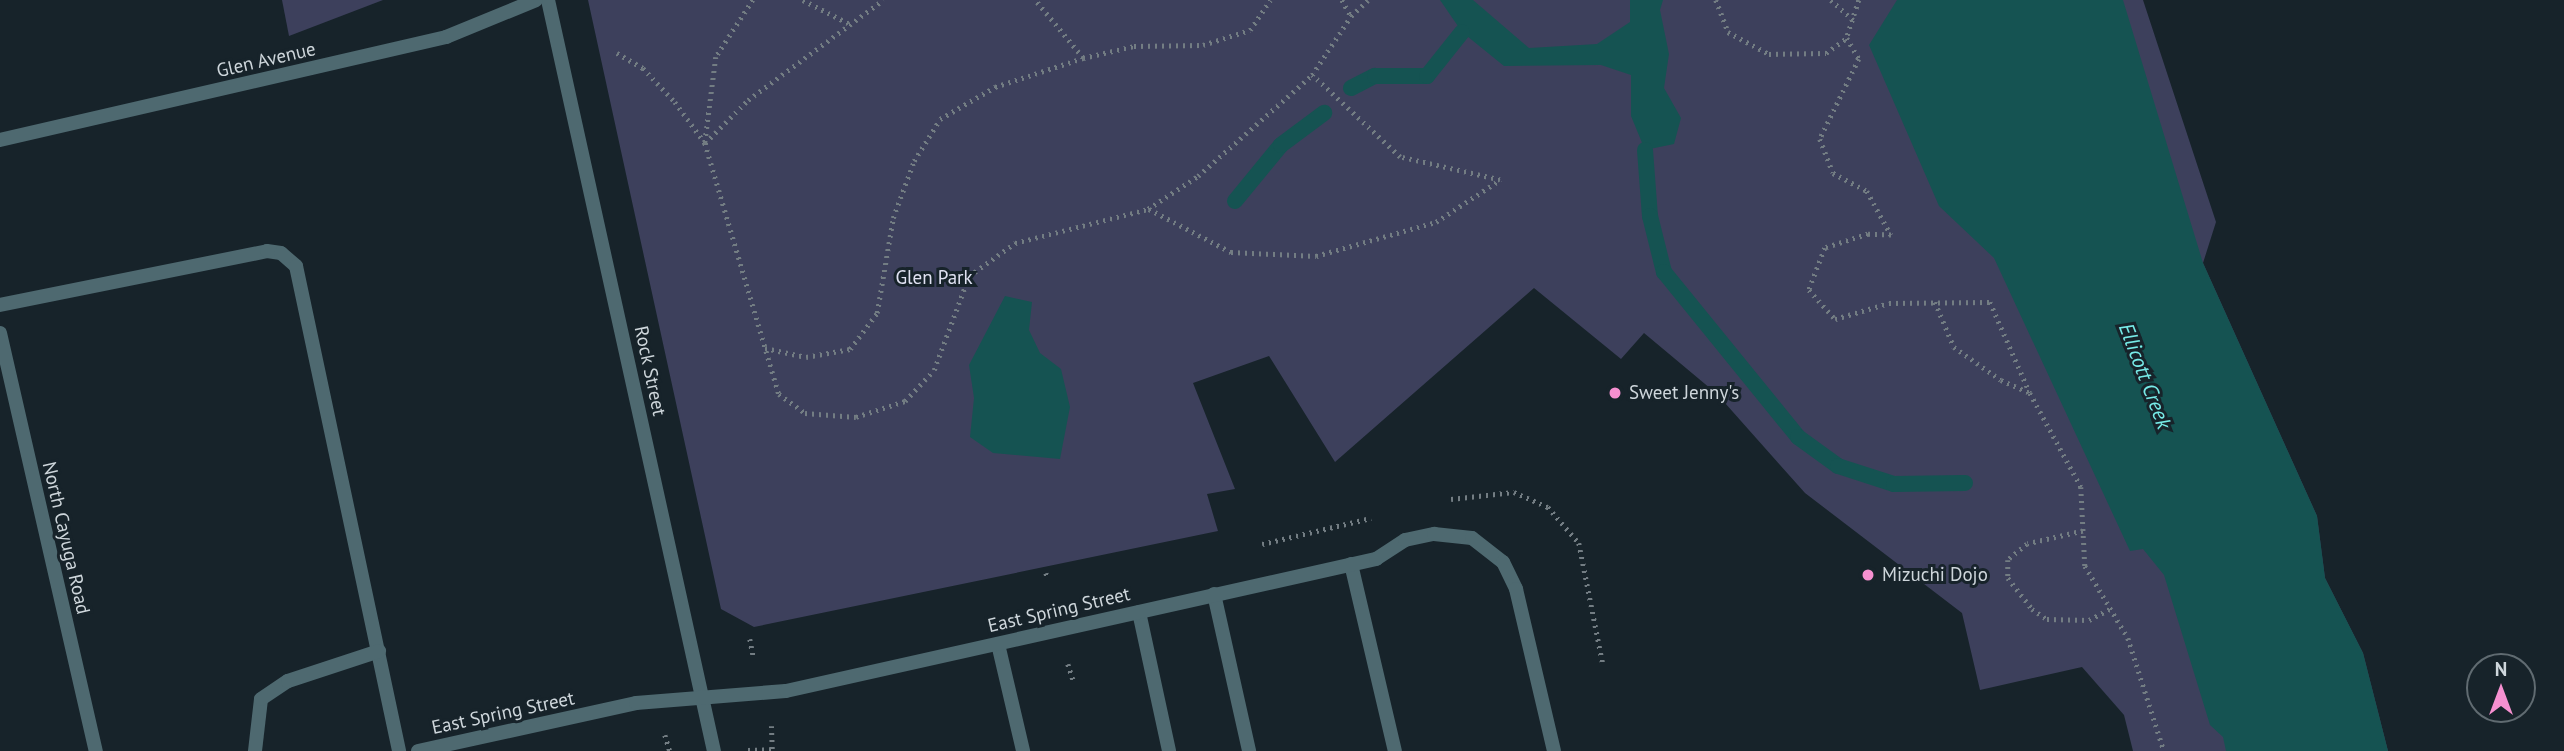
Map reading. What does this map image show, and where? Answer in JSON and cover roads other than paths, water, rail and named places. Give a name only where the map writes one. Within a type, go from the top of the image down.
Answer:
[{"type":"street","name":"Glen Avenue","points":[[0,140],[446,37],[536,0]]},
{"type":"street","name":"Rock Street","points":[[548,0],[714,751]]},
{"type":"street","points":[[0,305],[267,251],[281,253],[296,265],[398,751]]},
{"type":"street","name":"North Cayuga Road","points":[[0,333],[96,751]]},
{"type":"street","name":"East Spring Street","points":[[418,751],[636,703],[786,691],[1376,558],[1405,540],[1455,534],[1487,546],[1503,562],[1516,589],[1554,751]]},
{"type":"street","points":[[1351,564],[1395,751]]},
{"type":"street","points":[[1214,594],[1250,751]]},
{"type":"street","points":[[1139,612],[1169,751]]},
{"type":"street","points":[[998,644],[1023,751]]},
{"type":"street","points":[[255,751],[261,699],[288,681],[379,651]]},
{"type":"water","points":[[1440,0],[1473,0],[1529,48],[1597,44],[1630,22],[1630,0],[1663,0],[1660,10],[1669,54],[1664,88],[1681,118],[1674,144],[1645,150],[1631,116],[1631,75],[1601,65],[1504,66],[1462,32]]},
{"type":"water","name":"Ellicott Creek","points":[[1897,0],[2123,0],[2203,263],[2317,516],[2325,578],[2363,653],[2388,751],[2226,751],[2223,737],[2210,725],[2164,575],[2143,549],[2130,551],[1994,258],[1939,206],[1869,45]]},
{"type":"water","points":[[1005,296],[1032,302],[1029,330],[1040,353],[1061,369],[1070,407],[1060,459],[993,453],[970,437],[974,398],[969,365]]},
{"type":"waterway","points":[[1351,88],[1375,76],[1427,76],[1462,32]]},
{"type":"waterway","points":[[1235,201],[1281,145],[1324,113]]},
{"type":"waterway","points":[[1645,150],[1650,216],[1664,272],[1798,437],[1838,466],[1894,484],[1965,483]]},
{"type":"place","name":"Sweet Jenny's","points":[[1615,393]]},
{"type":"place","name":"Mizuchi Dojo","points":[[1868,575]]},
{"type":"park label","name":"Glen Park","points":[[934,278]]}]
